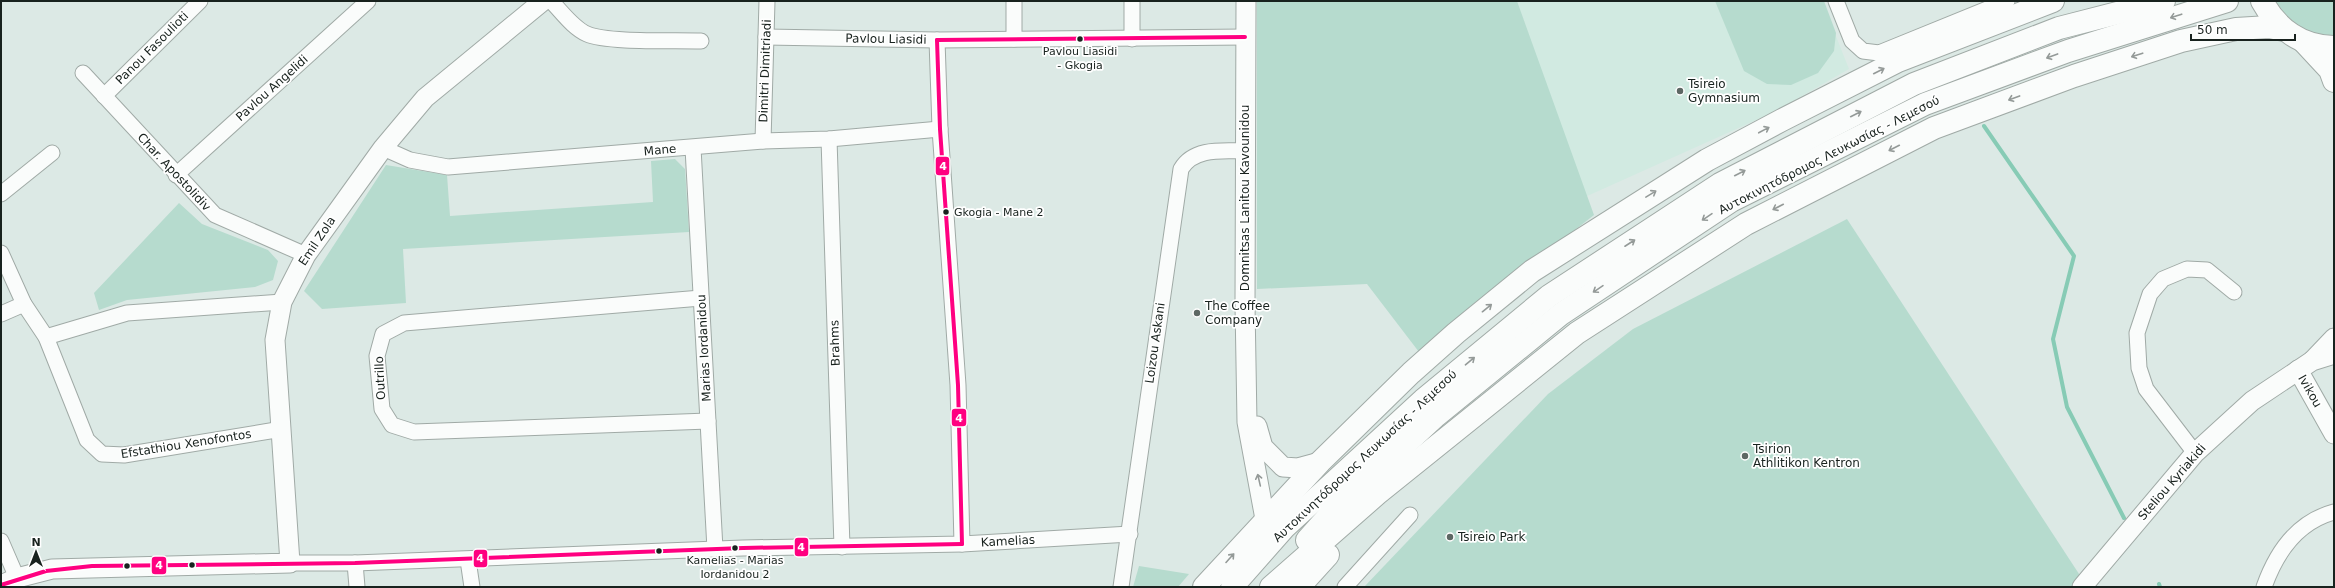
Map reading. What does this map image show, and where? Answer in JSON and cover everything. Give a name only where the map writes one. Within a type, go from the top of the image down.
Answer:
[{"type":"main road","points":[[1275,523],[1320,462],[1456,333],[1532,271],[1707,160],[1898,61],[2053,1]]},
{"type":"main road","name":"Αυτοκινητόδρομος Λευκωσίας - Λεμεσού","points":[[1232,587],[1275,523],[1423,400],[1549,296],[1720,184],[1914,84],[2059,28],[2164,1]]},
{"type":"main road","name":"Αυτοκινητόδρομος Λευκωσίας - Λεμεσού","points":[[1264,587],[1333,511],[1442,411],[1561,314],[1731,201],[1925,104],[2068,51],[2227,1]]},
{"type":"main road","points":[[2262,1],[2269,15],[2284,30],[2304,42],[2330,70],[2334,81]]},
{"type":"main road","points":[[1271,587],[1377,494],[1448,439],[1577,333],[1746,224],[1934,128],[2074,76],[2181,41],[2236,29],[2269,27],[2284,30]]},
{"type":"main road","points":[[2304,42],[2323,47],[2334,47]]},
{"type":"main road","points":[[1204,587],[1275,523],[1313,486],[1456,333]]},
{"type":"main road","points":[[1299,587],[1319,563],[1448,439]]},
{"type":"street","name":"Panou Fasoulioti","points":[[104,96],[200,1]]},
{"type":"street","name":"Pavlou Angelidi","points":[[176,176],[368,1]]},
{"type":"street","name":"Emil Zola","points":[[290,562],[275,340],[282,302],[306,255],[383,148],[425,98],[543,1]]},
{"type":"street","points":[[551,1],[576,26],[588,34],[604,38],[701,41]]},
{"type":"street","name":"Dimitri Dimitriadi","points":[[763,141],[767,1]]},
{"type":"street","points":[[1014,1],[1014,39]]},
{"type":"street","points":[[1132,1],[1132,39]]},
{"type":"street","name":"Domnitsas Lanitou Kavounidou","points":[[1246,1],[1245,305],[1248,396],[1247,422],[1275,523]]},
{"type":"street","points":[[1836,1],[1852,41],[1863,51],[1880,53],[2007,1]]},
{"type":"street","name":"Pavlou Liasidi","points":[[766,38],[937,40],[1245,37]]},
{"type":"street","points":[[937,40],[940,129],[958,385],[962,544]]},
{"type":"street","name":"Char. Apostolidiv","points":[[83,73],[176,176],[215,215],[306,255]]},
{"type":"street","name":"Mane","points":[[383,148],[410,160],[448,167],[693,148],[763,141],[828,139],[940,129]]},
{"type":"street","name":"Brahms","points":[[828,139],[842,548]]},
{"type":"street","name":"Marias Iordanidou","points":[[693,148],[715,549]]},
{"type":"street","name":"Loizou Askani","points":[[1121,587],[1130,534],[1181,168],[1185,162],[1205,152],[1245,151]]},
{"type":"street","points":[[1,194],[52,154]]},
{"type":"street","name":"Efstathiou Xenofontos","points":[[1,252],[24,304],[46,337],[88,440],[102,454],[124,455],[282,429]]},
{"type":"street","points":[[2195,453],[2146,389],[2139,368],[2137,333],[2150,294],[2163,279],[2187,269],[2207,270],[2234,292]]},
{"type":"street","name":"Outrillo","points":[[701,298],[404,323],[384,334],[377,356],[382,409],[392,425],[414,432],[708,421]]},
{"type":"street","points":[[46,337],[127,313],[282,302]]},
{"type":"street","points":[[1,314],[24,304]]},
{"type":"street","name":"Steliou Kyriakidi","points":[[2090,584],[2195,453],[2252,401],[2305,365],[2334,338]]},
{"type":"street","name":"Steliou Kyriakidi","points":[[2305,365],[2334,354]]},
{"type":"street","name":"Ivikou","points":[[2305,365],[2334,434]]},
{"type":"street","name":"Domnitsas Lanitou Kavounidou","points":[[1248,396],[1263,447],[1282,467],[1298,468],[1320,462]]},
{"type":"street","points":[[2264,587],[2271,567],[2282,549],[2311,522],[2334,512]]},
{"type":"street","points":[[1345,587],[1410,515]]},
{"type":"street","name":"Kamelias","points":[[9,581],[52,569],[92,566],[468,560],[715,549],[842,548],[962,544],[1130,534]]},
{"type":"street","points":[[1,541],[9,581]]},
{"type":"street","points":[[468,560],[472,587]]},
{"type":"street","points":[[355,563],[357,587]]},
{"type":"shaded area","points":[[1257,1],[1517,1],[1594,215],[1419,352],[1367,284],[1257,289]]},
{"type":"shaded area","name":"Tsireio Gymnasium","points":[[1517,1],[1822,1],[1849,69],[1774,112],[1585,197]]},
{"type":"shaded area","points":[[1715,1],[1824,1],[1836,33],[1834,51],[1818,73],[1791,85],[1767,84],[1744,71]]},
{"type":"shaded area","points":[[2269,1],[2334,1],[2334,40],[2303,34]]},
{"type":"shaded area","points":[[675,159],[685,169],[689,232],[403,249],[406,303],[322,309],[304,291],[386,165],[447,175],[450,216],[653,202],[651,161]]},
{"type":"shaded area","points":[[179,203],[202,224],[268,250],[278,261],[273,280],[255,287],[127,300],[99,310],[94,293]]},
{"type":"shaded area","name":"Tsirion Athlitikon Kentron","points":[[1847,219],[2081,577],[2074,587],[1364,587],[1548,394],[1633,329]]},
{"type":"shaded area","points":[[1139,566],[1189,574],[1178,587],[1133,587]]},
{"type":"waterway","points":[[1984,126],[2074,256],[2053,339],[2067,407],[2124,518]]},
{"type":"transit line","name":"4","points":[[937,40],[1245,37]]},
{"type":"transit line","name":"4","points":[[937,40],[940,129],[958,385],[962,544]]},
{"type":"transit line","name":"4","points":[[1,585],[46,571],[92,566],[355,563],[743,548],[962,544]]},
{"type":"place","name":"Pavlou Liasidi - Gkogia","points":[[1080,39]]},
{"type":"place","name":"Tsireio Gymnasium","points":[[1680,91]]},
{"type":"place","name":"Gkogia - Mane 2","points":[[946,212]]},
{"type":"place","name":"The Coffee Company","points":[[1197,313]]},
{"type":"place","name":"Tsirion Athlitikon Kentron","points":[[1745,456]]},
{"type":"place","name":"Tsireio Park","points":[[1450,537]]},
{"type":"place","name":"Kamelias - Marias Iordanidou 2","points":[[735,548]]}]
